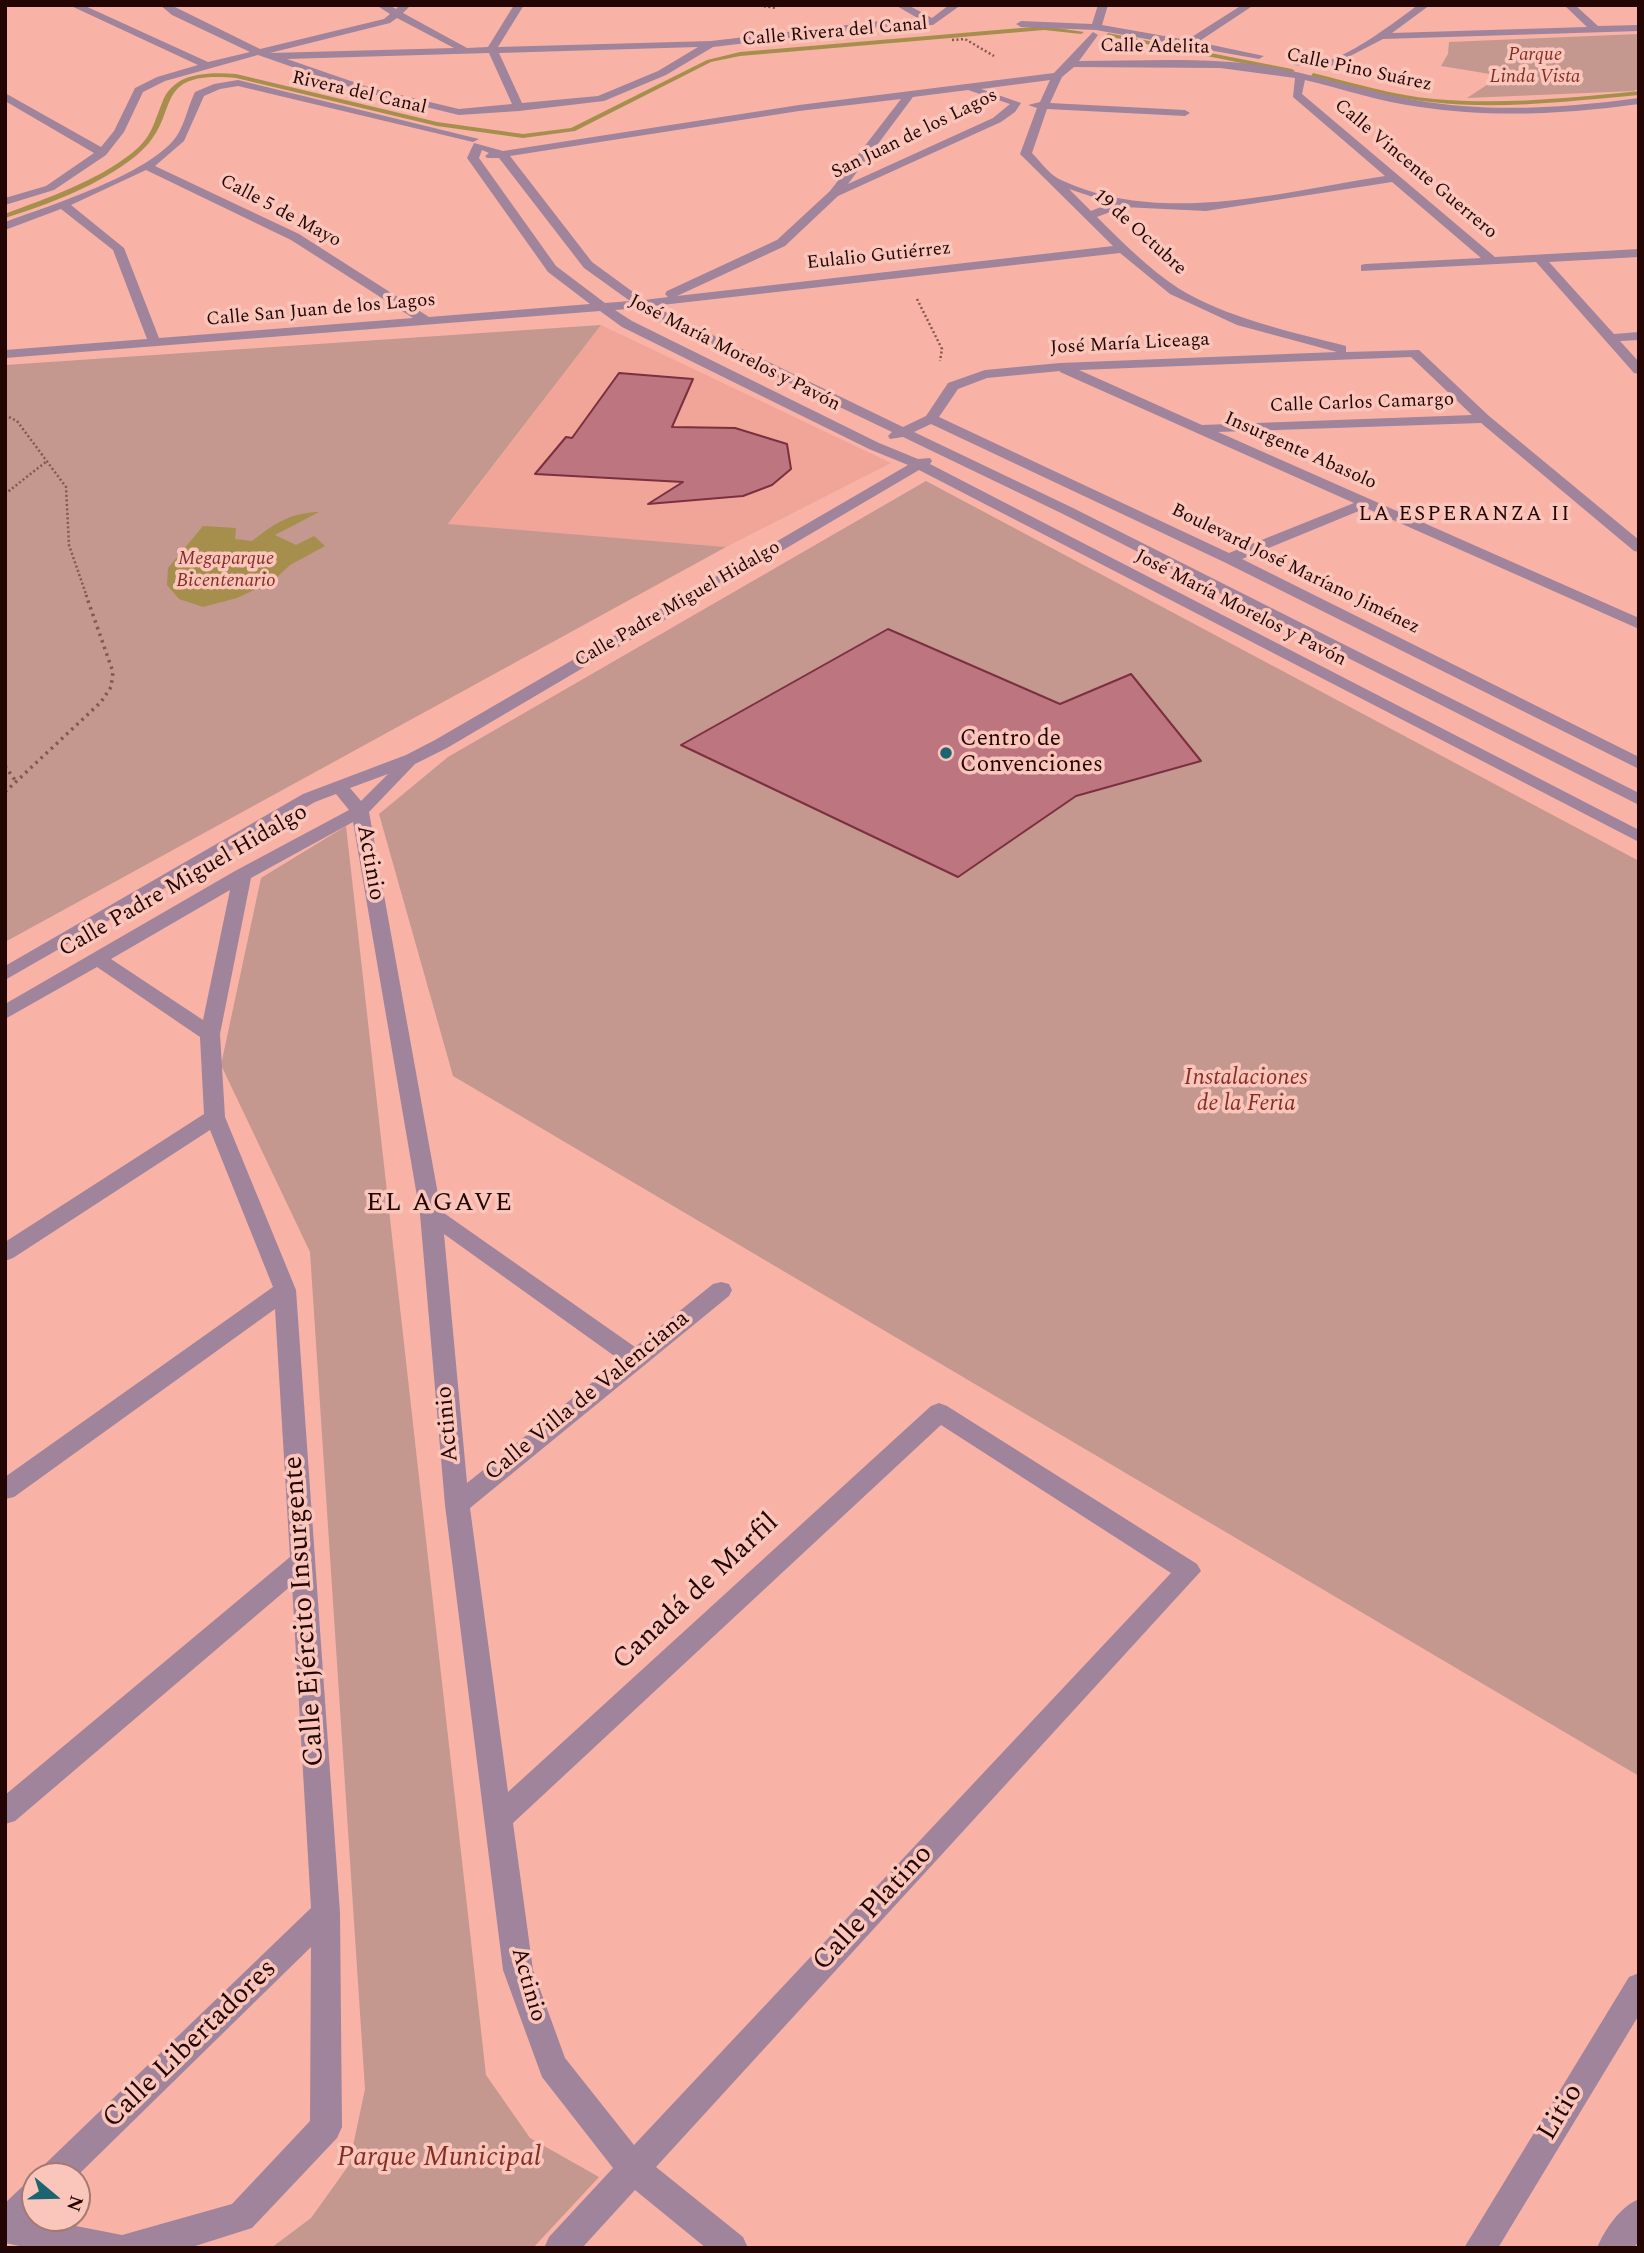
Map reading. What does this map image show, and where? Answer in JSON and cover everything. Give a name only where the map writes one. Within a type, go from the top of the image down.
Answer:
[{"type":"street","points":[[74,5],[207,65]]},
{"type":"street","name":"Calle Rivera del Canal","points":[[165,5],[175,13],[266,55],[460,116],[600,99],[662,73],[711,44]]},
{"type":"street","points":[[381,5],[463,49]]},
{"type":"street","points":[[266,55],[387,20],[406,5]]},
{"type":"street","points":[[519,5],[492,49],[519,108]]},
{"type":"street","points":[[900,5],[933,22],[956,5]]},
{"type":"street","points":[[1041,109],[1057,76],[1071,64],[1094,31],[1102,5]]},
{"type":"street","points":[[1188,44],[1249,5]]},
{"type":"street","points":[[1288,61],[1327,65],[1381,36],[1425,5]]},
{"type":"street","points":[[1569,5],[1595,29]]},
{"type":"street","name":"Calle Rivera del Canal","points":[[5,202],[50,188],[102,153],[119,132],[139,90],[161,79],[207,65],[266,55],[711,44],[881,24],[933,22]]},
{"type":"street","points":[[1021,24],[1094,31],[1275,59]]},
{"type":"street","points":[[1381,36],[1639,28]]},
{"type":"street","name":"Calle Adelita","points":[[1071,64],[1240,66]]},
{"type":"street","name":"Calle Pino Suárez","points":[[1240,66],[1301,75],[1393,99],[1475,110],[1554,108],[1639,101]]},
{"type":"street","name":"Calle Vincente Guerrero","points":[[1301,75],[1297,95],[1492,261]]},
{"type":"street","points":[[474,145],[502,154],[799,108],[1057,76]]},
{"type":"street","name":"San Juan de los Lagos","points":[[644,303],[747,261],[781,243],[834,194],[997,120],[1011,110],[1033,79]]},
{"type":"street","name":"Rivera del Canal","points":[[146,166],[179,141],[199,94],[218,86],[238,83],[474,145]]},
{"type":"street","points":[[968,87],[1041,109],[1185,113]]},
{"type":"street","points":[[834,194],[909,95]]},
{"type":"street","points":[[5,96],[102,153]]},
{"type":"street","name":"19 de Octubre","points":[[1041,109],[1026,154],[1123,249],[1174,291],[1242,323],[1364,355]]},
{"type":"street","name":"José María Morelos y Pavón","points":[[460,116],[474,145],[552,269],[627,324],[874,446],[918,464],[1639,837]]},
{"type":"street","name":"José María Morelos y Pavón","points":[[502,154],[588,265],[644,303],[1068,511],[1639,800]]},
{"type":"street","points":[[5,226],[62,205],[146,166]]},
{"type":"street","name":"Calle 5 de Mayo","points":[[146,166],[295,237],[427,321]]},
{"type":"street","points":[[1052,180],[1122,203],[1206,206],[1394,178]]},
{"type":"street","points":[[1090,216],[1122,203]]},
{"type":"street","points":[[62,205],[118,248],[155,344]]},
{"type":"street","name":"Eulalio Gutiérrez","points":[[644,303],[1123,249]]},
{"type":"street","points":[[1365,268],[1639,253]]},
{"type":"street","points":[[1540,259],[1639,370]]},
{"type":"street","name":"Calle San Juan de los Lagos","points":[[5,354],[644,303]]},
{"type":"street","points":[[1611,338],[1639,336]]},
{"type":"street","name":"José María Liceaga","points":[[874,446],[931,419],[953,386],[985,374],[1060,366],[1414,353],[1484,419]]},
{"type":"street","name":"Insurgente Abasolo","points":[[1060,366],[1639,624]]},
{"type":"street","name":"Boulevard José Maríano Jiménez","points":[[931,419],[1229,559],[1639,764]]},
{"type":"street","points":[[1484,419],[1639,548]]},
{"type":"street","name":"Calle Carlos Camargo","points":[[1199,428],[1484,419]]},
{"type":"street","name":"Calle Padre Miguel Hidalgo","points":[[5,974],[309,798],[412,759],[918,464],[946,453]]},
{"type":"street","points":[[1229,559],[1366,503]]},
{"type":"street","name":"Calle Padre Miguel Hidalgo","points":[[5,1013],[242,875],[359,811],[412,759]]},
{"type":"street","name":"Actinio","points":[[338,785],[359,811],[430,1214],[457,1505],[518,1970],[553,2067],[632,2168],[732,2248]]},
{"type":"street","name":"Calle Ejército Insurgente","points":[[131,2248],[241,2217],[326,2127],[326,1913],[285,1290],[215,1117],[210,1034],[242,875]]},
{"type":"street","points":[[98,959],[210,1034]]},
{"type":"street","points":[[5,1253],[215,1117]]},
{"type":"street","points":[[430,1214],[635,1359]]},
{"type":"street","points":[[5,1490],[285,1290]]},
{"type":"street","name":"Calle Villa de Valenciana","points":[[457,1505],[720,1290]]},
{"type":"street","name":"Calle Platino","points":[[560,2248],[1188,1571],[939,1412]]},
{"type":"street","name":"Canadá de Marfil","points":[[497,1820],[939,1412]]},
{"type":"street","points":[[5,1812],[302,1562]]},
{"type":"street","name":"Calle Libertadores","points":[[69,2162],[326,1913]]},
{"type":"street","name":"Litio","points":[[1487,2245],[1639,1987]]},
{"type":"street","points":[[5,2226],[21,2210]]},
{"type":"street","points":[[1614,2248],[1639,2215]]},
{"type":"street","points":[[5,2226],[114,2248]]},
{"type":"path","name":"Calle Rivera del Canal","points":[[952,40],[965,39]]},
{"type":"path","points":[[904,274],[942,349],[931,419]]},
{"type":"path","points":[[5,415],[17,421],[66,487],[69,545],[113,672],[111,687],[101,702],[5,792]]},
{"type":"path","points":[[5,494],[47,461]]},
{"type":"path","points":[[5,766],[16,780]]},
{"type":"shaded area","points":[[601,325],[891,463],[726,547],[448,525]]},
{"type":"shaded area","points":[[319,512],[275,535],[296,545],[314,536],[325,546],[290,565],[273,581],[237,598],[203,607],[179,599],[167,585],[168,568],[203,526],[236,528],[235,539],[252,541],[283,520],[300,514]]},
{"type":"green space","name":"Parque Linda Vista","points":[[1639,34],[1639,89],[1633,91],[1467,98],[1496,79],[1490,74],[1441,66],[1448,54],[1449,42]]},
{"type":"green space","name":"Megaparque Bicentenario","points":[[601,325],[448,524],[726,547],[5,942],[5,365]]},
{"type":"green space","name":"Instalaciones de la Feria","points":[[926,481],[1639,861],[1639,1776],[453,1076],[379,814],[448,757]]},
{"type":"green space","name":"Parque Municipal","points":[[346,826],[486,2075],[530,2138],[599,2177],[533,2248],[271,2248],[311,2218],[349,2165],[365,2089],[310,1252],[221,1065],[261,878]]},
{"type":"building","points":[[619,373],[693,379],[672,427],[735,428],[787,444],[791,469],[772,485],[743,496],[648,504],[683,482],[535,474],[566,437],[572,438]]},
{"type":"building","name":"Centro de Convenciones","points":[[888,629],[1060,704],[1131,674],[1201,761],[1076,796],[958,877],[681,745]]},
{"type":"waterway","points":[[5,216],[82,186],[119,166],[154,135],[169,93],[180,83],[195,77],[236,76],[437,124],[523,136],[573,130],[709,61],[740,54],[1044,28],[1081,32]]},
{"type":"waterway","points":[[1108,35],[1292,71]]},
{"type":"waterway","points":[[1313,75],[1398,95],[1450,102],[1521,102],[1639,93]]},
{"type":"place","name":"Centro de Convenciones","points":[[946,753]]},
{"type":"district","name":"LA ESPERANZA II","points":[[1465,516]]},
{"type":"district","name":"EL AGAVE","points":[[440,1205]]}]
